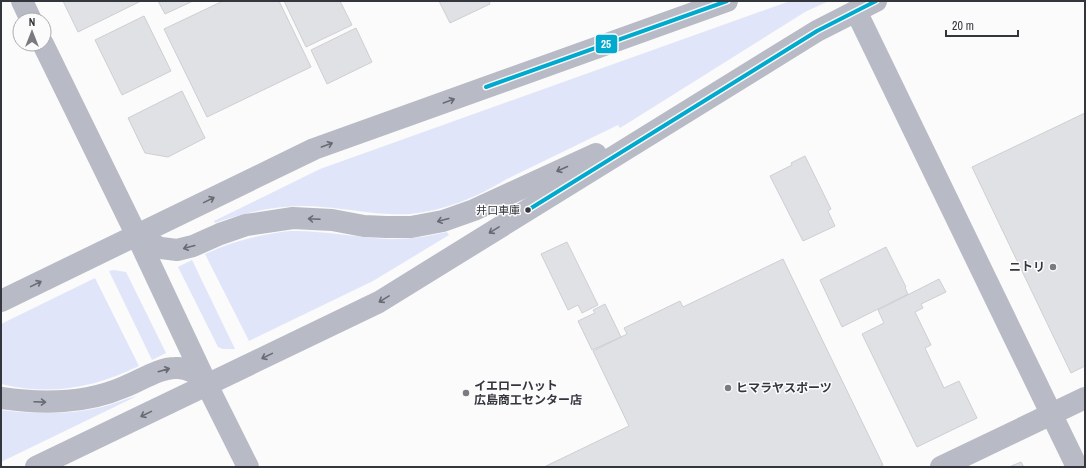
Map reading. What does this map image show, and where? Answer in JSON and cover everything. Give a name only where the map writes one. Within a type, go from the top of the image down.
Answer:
[{"type":"street","points":[[22,1],[27,12]]},
{"type":"street","points":[[1,301],[314,149],[728,1]]},
{"type":"street","points":[[36,467],[379,302],[674,118],[817,31],[876,1]]},
{"type":"street","points":[[856,11],[1077,467]]},
{"type":"street","points":[[47,52],[248,467]]},
{"type":"street","points":[[136,236],[161,248],[177,250],[193,246],[220,234],[246,225],[293,218],[332,220],[364,226],[386,227],[411,227],[443,221],[474,210],[674,118]]},
{"type":"street","points":[[1,398],[24,402],[49,402],[82,399],[110,392],[158,372],[174,368],[190,370],[198,375],[207,385]]},
{"type":"street","points":[[942,467],[1085,398]]},
{"type":"shaded area","points":[[790,1],[829,1],[805,12],[620,128],[618,125],[507,179],[484,192],[460,202],[435,210],[410,214],[377,213],[308,206],[281,207],[241,215],[215,223],[214,221],[320,169]]},
{"type":"shaded area","points":[[289,231],[392,239],[420,237],[447,232],[449,235],[373,281],[249,341],[205,254],[226,245],[246,239]]},
{"type":"shaded area","points":[[192,260],[235,349],[223,349],[218,347],[178,267]]},
{"type":"shaded area","points":[[114,270],[126,272],[166,353],[152,360],[109,271]]},
{"type":"shaded area","points":[[95,278],[139,366],[105,380],[72,388],[19,388],[1,384],[1,324]]},
{"type":"shaded area","points":[[137,396],[1,462],[1,410],[39,413],[65,413],[90,410]]},
{"type":"building","points":[[63,1],[141,1],[78,32]]},
{"type":"building","points":[[158,1],[193,1],[165,14]]},
{"type":"building","points":[[223,1],[279,1],[311,67],[207,117],[164,29]]},
{"type":"building","points":[[284,1],[340,1],[352,25],[306,47]]},
{"type":"building","points":[[439,1],[489,1],[490,4],[450,23]]},
{"type":"building","points":[[144,16],[171,71],[122,95],[95,40]]},
{"type":"building","points":[[356,28],[372,62],[327,84],[311,50]]},
{"type":"building","points":[[182,91],[205,138],[168,157],[145,153],[128,118]]},
{"type":"building","name":"ニトリ","points":[[1085,113],[1085,366],[1071,373],[972,167]]},
{"type":"building","points":[[805,156],[831,209],[828,211],[835,226],[803,241],[770,176],[792,165],[791,163]]},
{"type":"building","points":[[567,242],[598,305],[582,313],[578,305],[568,310],[541,254]]},
{"type":"building","points":[[886,247],[908,294],[842,327],[820,280]]},
{"type":"building","name":"ヒマラヤスポーツ","points":[[783,259],[883,465],[879,467],[544,467],[629,426],[593,351],[627,334],[624,328],[680,301],[683,307]]},
{"type":"building","points":[[939,279],[946,292],[921,304],[923,308],[915,312],[931,345],[925,348],[944,388],[959,381],[977,418],[917,447],[862,334],[884,323],[878,310]]},
{"type":"building","points":[[605,304],[621,337],[592,350],[578,321],[595,313],[593,310]]},
{"type":"building","points":[[1021,462],[1024,467],[1009,467]]},
{"type":"transit line","name":"25","points":[[486,87],[727,1]]},
{"type":"transit line","name":"25","points":[[528,210],[817,31],[876,1]]},
{"type":"place","name":"井口車庫","points":[[528,210]]},
{"type":"place","name":"ニトリ","points":[[1053,267]]},
{"type":"place","name":"ヒマラヤスポーツ","points":[[728,388]]},
{"type":"place","name":"イエローハット 広島商工センター店","points":[[466,393]]}]
